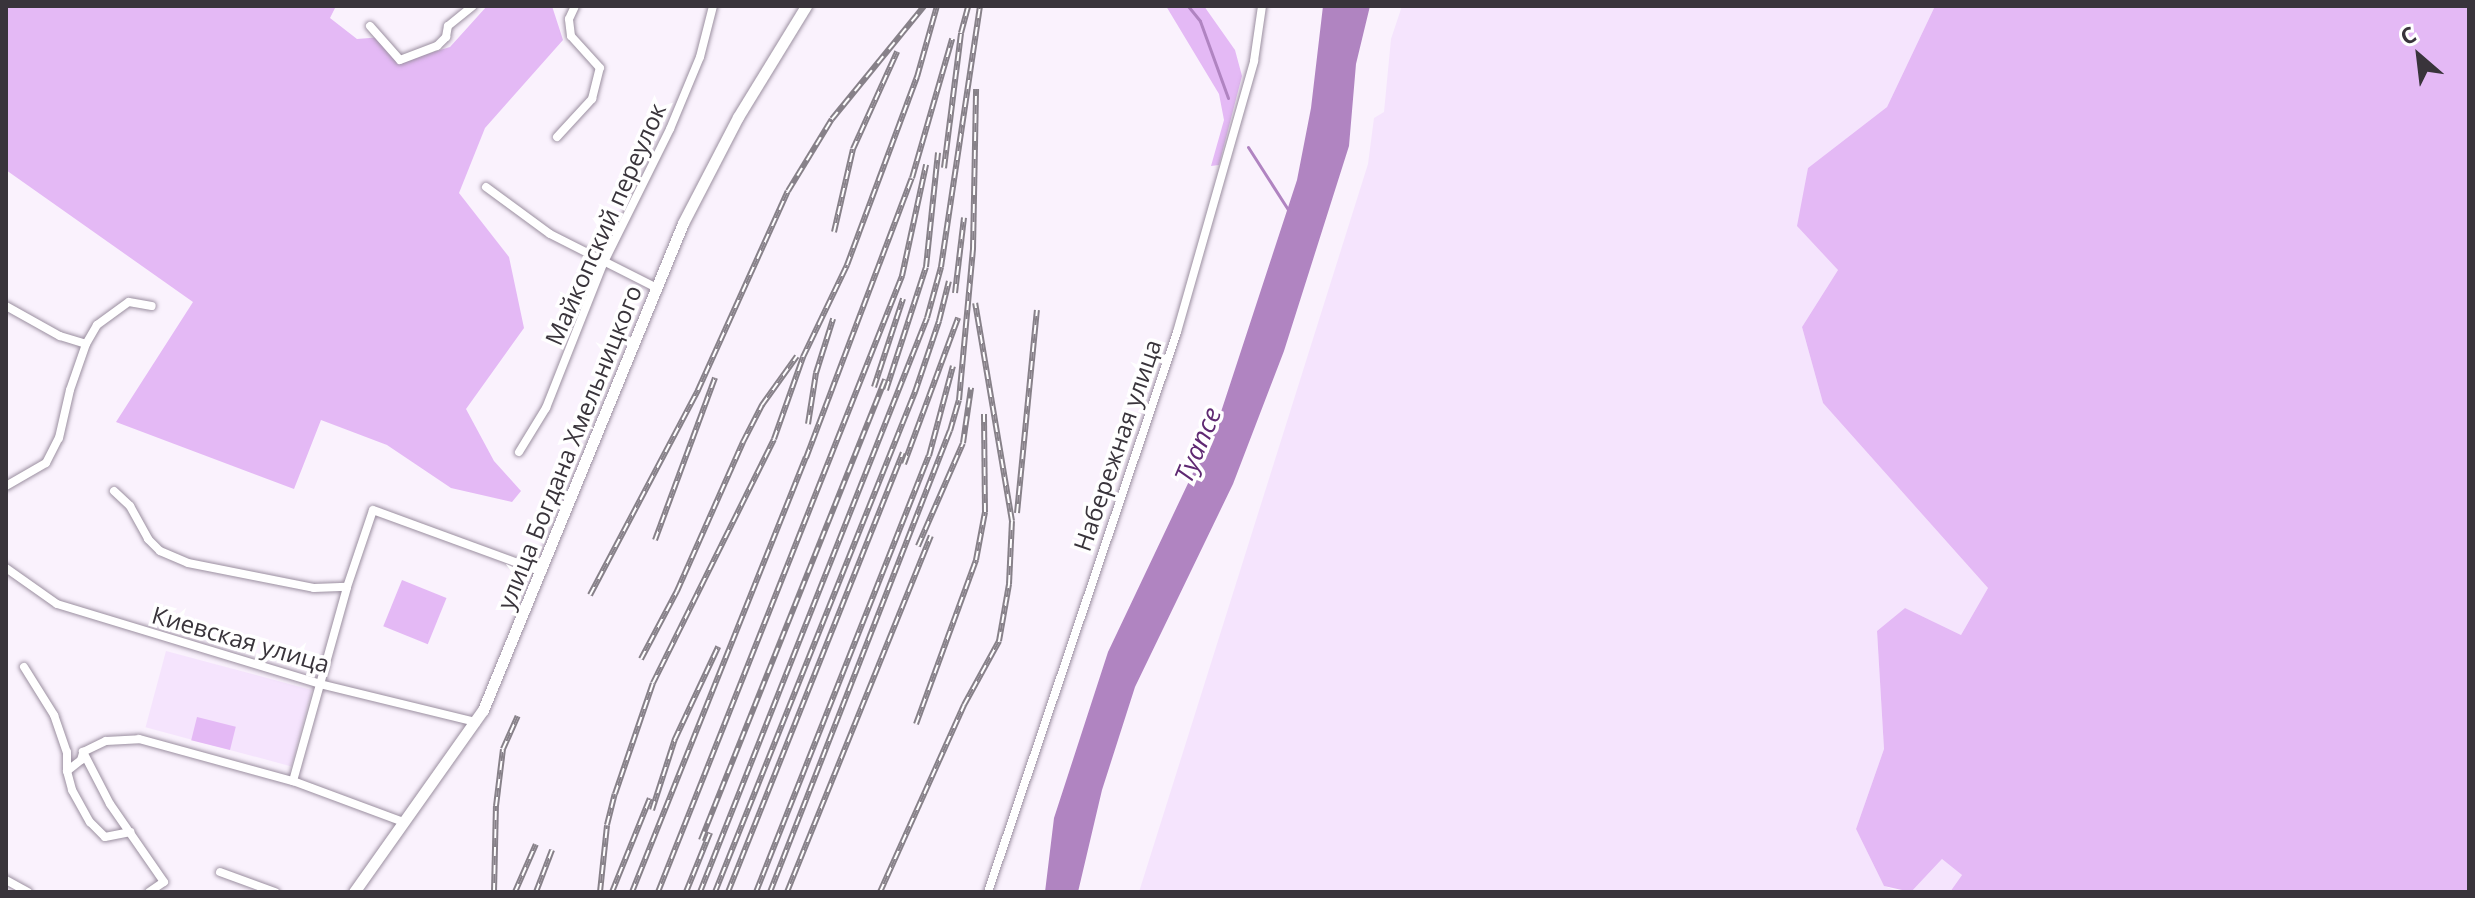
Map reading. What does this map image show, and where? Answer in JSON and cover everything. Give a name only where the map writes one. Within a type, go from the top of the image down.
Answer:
[{"type":"main road","name":"улица Богдана Хмельницкого","points":[[354,892],[476,722],[498,681],[683,223],[716,157],[806,6]]},
{"type":"street","points":[[370,26],[400,60],[437,46],[446,37],[448,26],[473,6]]},
{"type":"street","points":[[557,137],[592,99],[600,68],[571,36],[569,19],[575,6]]},
{"type":"street","name":"Майкопский переулок","points":[[519,452],[546,408],[603,264],[670,129],[700,57],[713,6]]},
{"type":"street","name":"Набережная улица","points":[[988,892],[1177,332],[1254,61],[1262,6]]},
{"type":"street","points":[[486,187],[510,207],[603,264],[657,288]]},
{"type":"street","points":[[6,486],[46,463],[59,438],[70,390],[86,344],[97,325],[117,308],[138,300],[152,306]]},
{"type":"street","points":[[6,306],[60,336],[86,344]]},
{"type":"street","points":[[114,491],[130,506],[148,539],[160,551],[188,563],[314,588],[347,587]]},
{"type":"street","points":[[293,781],[347,587],[373,510],[542,572]]},
{"type":"street","name":"Киевская улица","points":[[6,568],[57,604],[320,684],[476,722]]},
{"type":"street","points":[[24,667],[54,715],[67,752],[67,771],[72,790],[84,811],[105,837],[131,832]]},
{"type":"street","points":[[83,752],[106,741],[139,739],[293,781],[403,822]]},
{"type":"street","points":[[67,771],[81,760],[83,752]]},
{"type":"street","points":[[83,752],[110,804],[164,882],[149,892]]},
{"type":"street","points":[[220,872],[275,892]]},
{"type":"street","points":[[6,880],[28,892]]},
{"type":"shaded area","points":[[6,6],[336,6],[330,18],[357,39],[382,37],[404,61],[450,47],[487,6],[552,6],[563,40],[485,128],[459,193],[509,257],[524,328],[466,409],[494,461],[521,491],[512,502],[451,488],[387,445],[321,420],[294,489],[116,422],[193,302],[6,170]]},
{"type":"shaded area","points":[[1166,6],[1204,6],[1235,50],[1242,76],[1219,165],[1211,166],[1224,120],[1219,94]]},
{"type":"shaded area","points":[[1323,6],[1370,6],[1356,64],[1349,146],[1284,351],[1233,484],[1135,687],[1102,790],[1078,892],[1045,892],[1054,818],[1108,652],[1219,418],[1297,180],[1311,108]]},
{"type":"shaded area","points":[[1402,6],[1935,6],[1887,107],[1808,168],[1838,270],[1802,327],[1823,403],[1988,588],[1961,635],[1905,608],[1877,631],[1884,749],[1856,829],[1884,886],[1900,892],[1139,892],[1368,164],[1374,118],[1384,112],[1391,39]]},
{"type":"shaded area","points":[[1935,6],[2469,6],[2469,892],[1950,892],[1962,875],[1942,859],[1911,892],[1884,886],[1856,829],[1884,749],[1877,631],[1905,608],[1961,635],[1988,588],[1823,403],[1802,327],[1838,270],[1797,226],[1808,168],[1887,107]]},
{"type":"shaded area","points":[[402,580],[447,598],[428,644],[383,626]]},
{"type":"shaded area","points":[[166,651],[312,690],[291,766],[146,727]]},
{"type":"shaded area","points":[[197,717],[236,727],[230,750],[191,740]]},
{"type":"shaded area","points":[[1942,859],[1962,875],[1950,892],[1911,892]]},
{"type":"waterway","points":[[1188,6],[1200,21],[1228,98]]},
{"type":"waterway","points":[[1248,147],[1289,211]]},
{"type":"railway","points":[[590,595],[698,390],[788,191],[832,119],[924,6]]},
{"type":"railway","points":[[600,892],[607,825],[653,683],[774,439],[803,357],[847,265],[917,77],[937,6]]},
{"type":"railway","points":[[944,168],[961,33],[968,6]]},
{"type":"railway","points":[[700,892],[927,318],[941,267],[980,6]]},
{"type":"railway","points":[[632,892],[806,458],[912,178],[952,39]]},
{"type":"railway","points":[[834,232],[853,149],[897,52]]},
{"type":"railway","points":[[770,892],[950,431],[959,400],[973,249],[976,89]]},
{"type":"railway","points":[[886,390],[926,267],[938,153]]},
{"type":"railway","points":[[658,892],[902,276],[926,165]]},
{"type":"railway","points":[[955,293],[964,218]]},
{"type":"railway","points":[[715,892],[915,392],[949,281]]},
{"type":"railway","points":[[874,387],[903,299]]},
{"type":"railway","points":[[880,892],[964,705],[999,641],[1009,584],[1012,521],[975,303]]},
{"type":"railway","points":[[1017,513],[1037,310]]},
{"type":"railway","points":[[904,464],[958,318]]},
{"type":"railway","points":[[808,424],[816,373],[833,319]]},
{"type":"railway","points":[[641,659],[677,591],[762,405],[797,356]]},
{"type":"railway","points":[[756,892],[929,456],[953,366]]},
{"type":"railway","points":[[655,540],[715,378]]},
{"type":"railway","points":[[701,840],[885,379]]},
{"type":"railway","points":[[918,546],[963,443],[971,388]]},
{"type":"railway","points":[[916,724],[976,560],[985,512],[984,414]]},
{"type":"railway","points":[[728,892],[903,453]]},
{"type":"railway","points":[[787,892],[931,536]]},
{"type":"railway","points":[[652,810],[675,739],[718,647]]},
{"type":"railway","points":[[494,892],[496,806],[503,749],[518,716]]},
{"type":"railway","points":[[612,892],[650,798]]},
{"type":"railway","points":[[686,892],[710,833]]},
{"type":"railway","points":[[515,892],[536,844]]},
{"type":"railway","points":[[536,892],[552,850]]},
{"type":"water label","name":"Туапсе","points":[[1198,445]]}]
